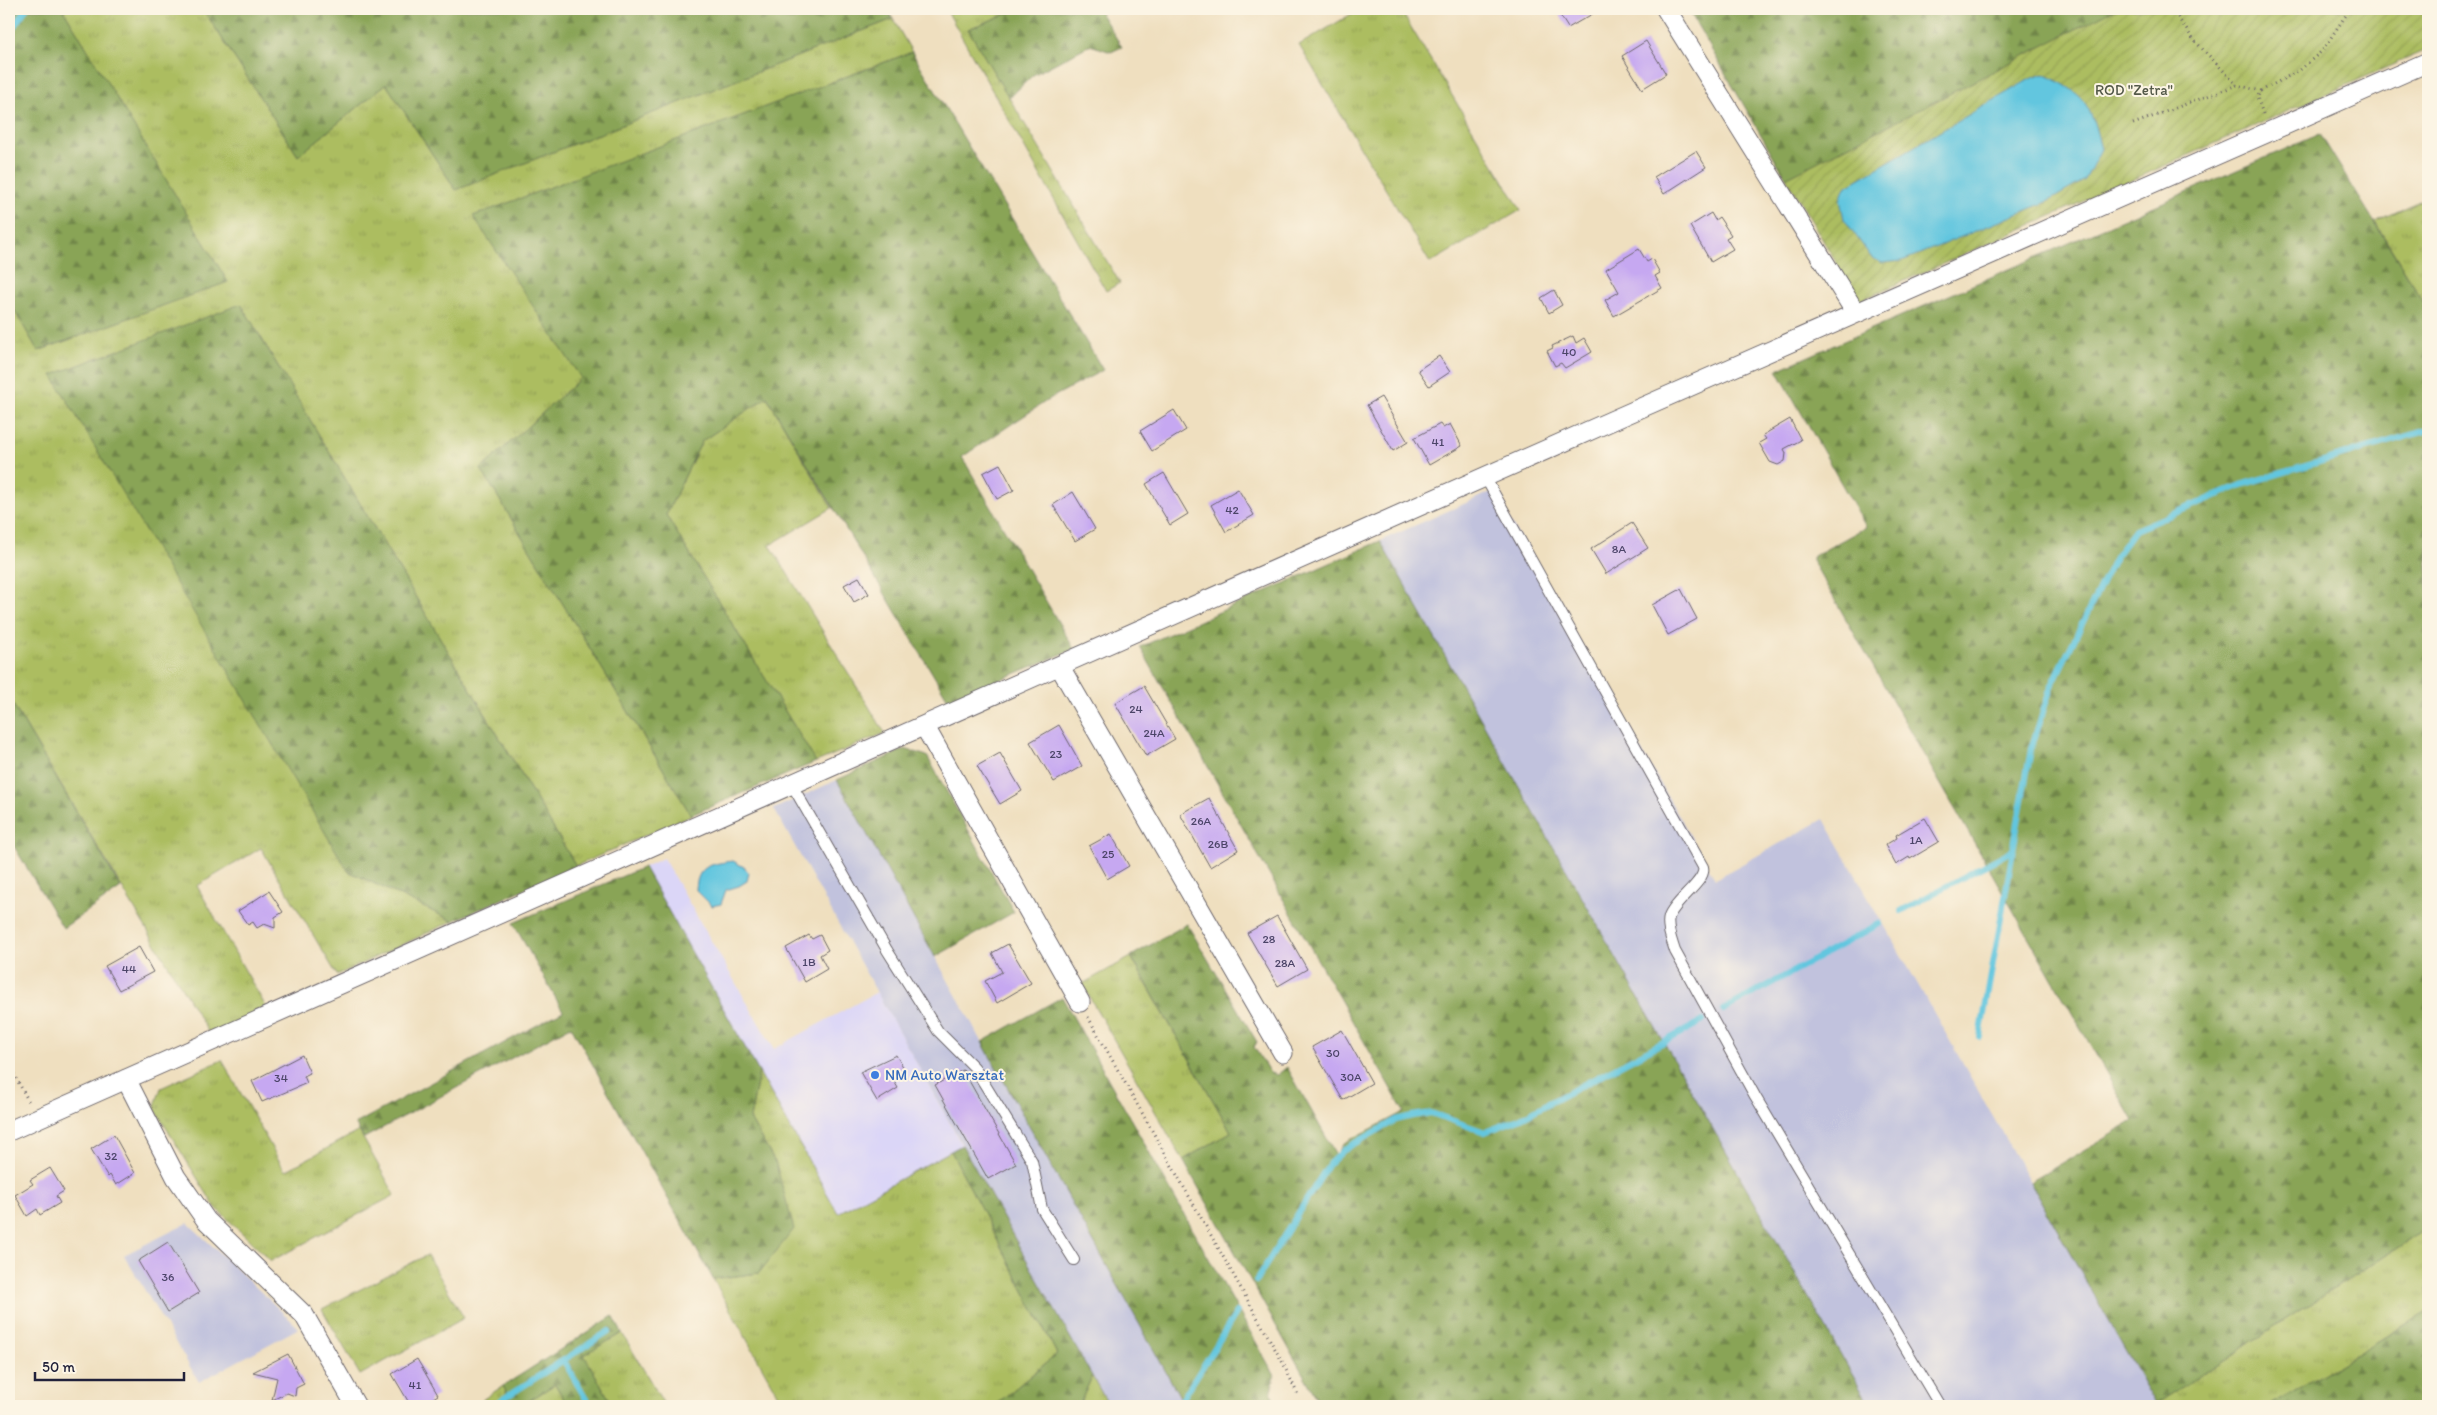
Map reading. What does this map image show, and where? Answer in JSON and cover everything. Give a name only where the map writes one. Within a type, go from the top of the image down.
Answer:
[{"type":"street","points":[[1666,9],[1856,313]]},
{"type":"street","points":[[9,1131],[925,727],[1856,313],[2428,62]]},
{"type":"street","points":[[1060,667],[1283,1052]]},
{"type":"street","points":[[925,727],[1080,1002]]},
{"type":"street","points":[[126,1079],[176,1177],[206,1220],[304,1315],[356,1406]]},
{"type":"lane","points":[[1485,477],[1704,867],[1705,873],[1703,878],[1690,889],[1669,918],[1669,930],[1675,951],[1760,1104],[1940,1406]]},
{"type":"lane","points":[[792,785],[887,950],[938,1031],[974,1067],[1032,1161],[1042,1209],[1074,1260]]},
{"type":"path","points":[[2172,9],[2193,39],[2236,85],[2261,91]]},
{"type":"path","points":[[2270,131],[2258,97],[2261,91],[2300,70],[2322,51],[2350,9]]},
{"type":"path","points":[[2133,124],[2236,85]]},
{"type":"path","points":[[1080,1002],[1284,1363],[1299,1397]]},
{"type":"path","points":[[9,1065],[38,1118]]},
{"type":"shaded area","points":[[1493,491],[1715,879],[1824,819],[2157,1406],[1870,1406],[1380,541]]},
{"type":"shaded area","points":[[837,780],[1185,1406],[1109,1406],[774,809]]},
{"type":"shaded area","points":[[663,858],[774,1049],[877,992],[962,1145],[838,1213],[644,867]]},
{"type":"shaded area","points":[[188,1223],[299,1328],[199,1382],[124,1255]]},
{"type":"green space","points":[[9,9],[63,9],[228,282],[38,351],[9,301]]},
{"type":"green space","points":[[63,9],[203,9],[298,156],[386,84],[456,190],[893,19],[912,52],[474,216],[581,378],[481,469],[691,815],[576,866],[241,304],[348,871],[453,921],[337,975],[261,848],[197,886],[266,1007],[211,1037],[9,698],[9,301],[38,351],[227,282]]},
{"type":"green space","points":[[203,9],[886,9],[893,19],[456,190],[386,84],[298,156]]},
{"type":"green space","points":[[946,9],[1019,9],[968,29],[1120,283],[1106,291]]},
{"type":"green space","points":[[1019,9],[1098,9],[1122,47],[1111,52],[1090,45],[1033,75],[1009,98],[968,29]]},
{"type":"green space","points":[[1360,9],[1400,9],[1521,210],[1430,263],[1299,45]]},
{"type":"green space","points":[[1688,9],[2115,9],[1786,178]]},
{"type":"green space","name":"ROD \"Zetra\"","points":[[2115,9],[2428,9],[2428,49],[1859,301],[1786,178]]},
{"type":"green space","points":[[912,52],[1103,370],[1051,398],[962,457],[1074,649],[949,701],[767,397],[702,441],[666,515],[816,762],[691,815],[481,469],[581,378],[473,216]]},
{"type":"green space","points":[[2320,134],[2428,309],[2428,1228],[2156,1404],[2030,1182],[2134,1121],[1812,560],[1812,557],[1866,527],[1777,370]]},
{"type":"green space","points":[[2428,197],[2428,309],[2375,222]]},
{"type":"green space","points":[[241,304],[576,866],[453,921],[348,871],[52,375]]},
{"type":"green space","points":[[767,397],[832,508],[770,545],[885,733],[816,762],[666,515],[702,441]]},
{"type":"green space","points":[[1380,541],[1870,1406],[1317,1406],[1320,1404],[1183,1160],[1231,1132],[1131,956],[1187,924],[1257,1042],[1254,1047],[1270,1073],[1277,1075],[1287,1067],[1336,1155],[1344,1143],[1404,1112],[1140,647]]},
{"type":"green space","points":[[9,698],[121,888],[63,928],[9,838]]},
{"type":"green space","points":[[905,749],[927,756],[1014,912],[935,957],[837,780]]},
{"type":"green space","points":[[644,867],[759,1072],[750,1119],[776,1164],[794,1229],[759,1273],[713,1279],[571,1026],[364,1138],[355,1124],[563,1011],[513,923]]},
{"type":"green space","points":[[1131,957],[1231,1132],[1183,1160],[1082,984]]},
{"type":"green space","points":[[1062,997],[1275,1376],[1271,1392],[1280,1406],[1185,1406],[982,1042]]},
{"type":"green space","points":[[222,1060],[285,1171],[359,1131],[395,1195],[271,1261],[215,1207],[154,1108],[161,1088]]},
{"type":"green space","points":[[759,1072],[838,1213],[951,1151],[1057,1354],[994,1406],[784,1406],[713,1279],[759,1273],[776,1164],[750,1119]]},
{"type":"green space","points":[[962,1145],[1092,1376],[1079,1406],[994,1406],[1057,1354],[951,1151]]},
{"type":"green space","points":[[2428,1228],[2428,1311],[2270,1406],[2157,1406],[2156,1404]]},
{"type":"green space","points":[[427,1255],[464,1318],[360,1375],[322,1309]]},
{"type":"green space","points":[[2428,1311],[2428,1406],[2270,1406]]},
{"type":"green space","points":[[613,1316],[622,1333],[584,1355],[613,1406],[568,1406],[555,1384],[521,1406],[514,1406],[503,1386]]},
{"type":"green space","points":[[622,1333],[665,1406],[613,1406],[584,1355]]},
{"type":"green space","points":[[1092,1376],[1109,1406],[1079,1406]]},
{"type":"green space","points":[[555,1384],[568,1406],[521,1406]]},
{"type":"green space","points":[[503,1386],[514,1406],[473,1406]]},
{"type":"water","points":[[2044,74],[2070,88],[2078,95],[2094,121],[2101,149],[2085,180],[2047,202],[1902,261],[1882,263],[1871,257],[1844,219],[1840,200],[1845,187],[2030,79]]},
{"type":"water","points":[[733,861],[744,867],[749,873],[747,881],[726,890],[721,904],[712,906],[696,890],[699,875],[707,867]]},
{"type":"building","points":[[1556,9],[1601,9],[1568,28]]},
{"type":"building","points":[[1646,41],[1666,74],[1642,89],[1622,56]]},
{"type":"building","points":[[1696,151],[1706,167],[1664,194],[1654,177]]},
{"type":"building","points":[[1711,213],[1715,220],[1719,217],[1731,235],[1726,238],[1733,249],[1711,262],[1690,226]]},
{"type":"building","points":[[1639,249],[1647,262],[1652,259],[1660,273],[1655,276],[1662,288],[1614,316],[1605,300],[1619,292],[1606,269]]},
{"type":"building","points":[[1554,290],[1562,305],[1549,313],[1541,298]]},
{"type":"building","points":[[1573,336],[1576,343],[1584,338],[1592,352],[1565,368],[1561,363],[1555,366],[1547,351],[1553,348],[1552,346]]},
{"type":"building","points":[[1439,356],[1450,372],[1429,386],[1418,370]]},
{"type":"building","points":[[1381,397],[1408,442],[1393,451],[1367,405]]},
{"type":"building","points":[[1174,410],[1186,430],[1152,451],[1140,431]]},
{"type":"building","points":[[1790,419],[1801,440],[1784,449],[1786,453],[1785,461],[1778,465],[1770,462],[1759,443],[1766,439],[1763,435]]},
{"type":"building","points":[[1440,424],[1443,428],[1450,424],[1462,446],[1429,465],[1414,438]]},
{"type":"building","points":[[1000,464],[1014,490],[997,499],[983,473]]},
{"type":"building","points":[[1164,473],[1188,514],[1170,525],[1146,484]]},
{"type":"building","points":[[1238,489],[1254,515],[1226,532],[1211,505]]},
{"type":"building","points":[[1073,492],[1095,529],[1075,541],[1053,505]]},
{"type":"building","points":[[1632,523],[1648,548],[1606,574],[1591,549]]},
{"type":"building","points":[[859,577],[869,594],[854,602],[844,585]]},
{"type":"building","points":[[1681,589],[1697,619],[1668,635],[1652,605]]},
{"type":"building","points":[[1144,686],[1175,739],[1146,756],[1115,703]]},
{"type":"building","points":[[1059,725],[1082,766],[1054,782],[1030,742]]},
{"type":"building","points":[[1000,753],[1022,791],[1000,804],[977,766]]},
{"type":"building","points":[[1209,798],[1238,850],[1210,867],[1180,814]]},
{"type":"building","points":[[1925,818],[1939,842],[1896,865],[1885,845],[1897,838],[1896,835]]},
{"type":"building","points":[[1111,834],[1129,866],[1107,879],[1089,846]]},
{"type":"building","points":[[269,891],[283,912],[275,917],[275,928],[264,924],[257,928],[253,922],[248,925],[238,911]]},
{"type":"building","points":[[1277,916],[1307,969],[1278,986],[1247,933]]},
{"type":"building","points":[[809,935],[812,939],[820,935],[828,950],[820,955],[827,969],[805,982],[786,948]]},
{"type":"building","points":[[1008,944],[1031,983],[997,1003],[985,981],[1002,972],[992,953]]},
{"type":"building","points":[[139,947],[153,972],[119,990],[105,966]]},
{"type":"building","points":[[1342,1030],[1372,1083],[1343,1100],[1312,1047]]},
{"type":"building","points":[[302,1055],[310,1073],[304,1076],[307,1083],[262,1102],[252,1081]]},
{"type":"building","points":[[896,1055],[905,1070],[892,1078],[898,1088],[877,1101],[860,1072]]},
{"type":"building","points":[[963,1070],[1016,1164],[988,1179],[935,1085]]},
{"type":"building","points":[[114,1135],[135,1173],[116,1185],[110,1175],[108,1177],[91,1149]]},
{"type":"building","points":[[50,1168],[64,1191],[56,1196],[60,1203],[40,1215],[37,1209],[27,1216],[15,1195],[33,1184],[30,1180]]},
{"type":"building","points":[[168,1242],[199,1293],[168,1312],[138,1261]]},
{"type":"building","points":[[288,1354],[304,1384],[296,1388],[295,1396],[287,1393],[272,1400],[277,1378],[253,1372]]},
{"type":"building","points":[[417,1359],[438,1395],[430,1400],[429,1406],[411,1406],[392,1374]]},
{"type":"waterway","points":[[9,33],[26,9]]},
{"type":"waterway","points":[[1980,1037],[2031,749],[2051,687],[2115,557],[2135,530],[2244,484],[2428,430]]},
{"type":"waterway","points":[[1901,911],[2013,850]]},
{"type":"waterway","points":[[1723,1010],[1879,924]]},
{"type":"waterway","points":[[1256,1281],[1329,1164],[1345,1149],[1396,1120],[1431,1113],[1485,1132],[1519,1119],[1703,1021]]},
{"type":"waterway","points":[[1178,1406],[1237,1312]]},
{"type":"waterway","points":[[492,1406],[609,1331]]},
{"type":"waterway","points":[[564,1361],[590,1406]]},
{"type":"place","name":"NM Auto Warsztat","points":[[875,1075]]}]
